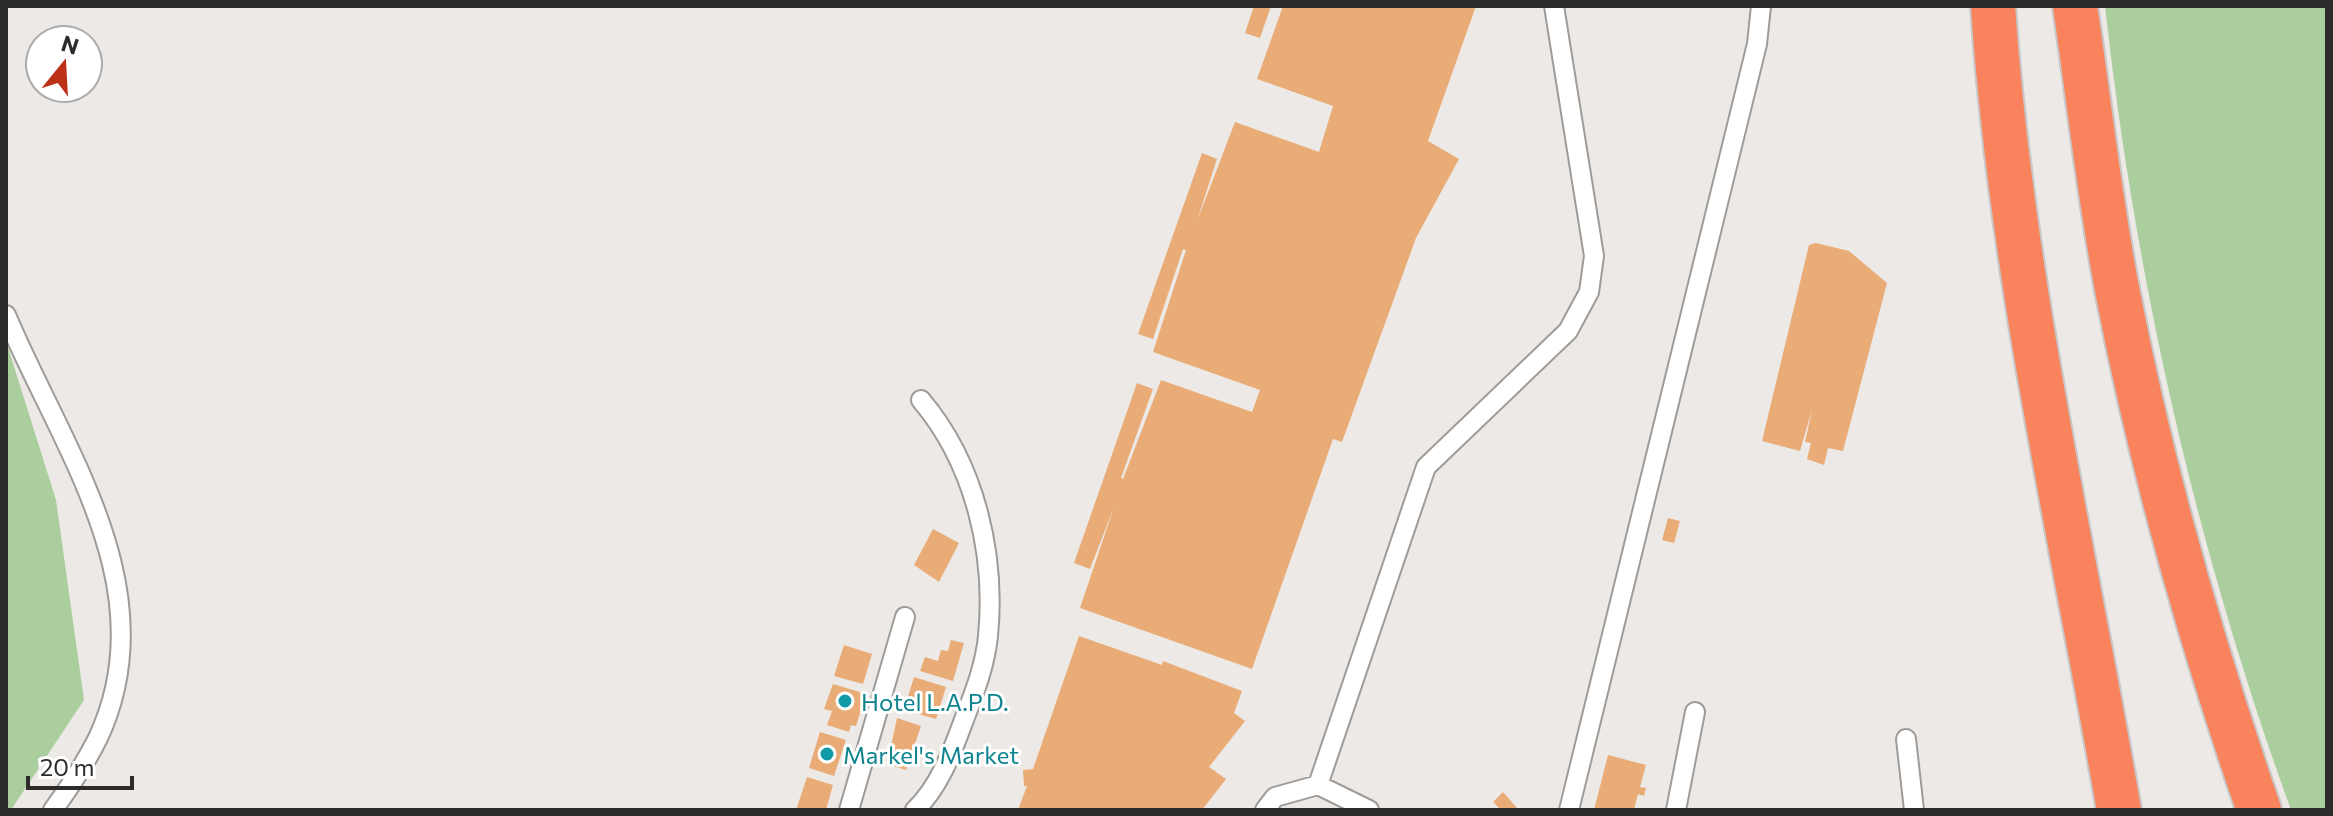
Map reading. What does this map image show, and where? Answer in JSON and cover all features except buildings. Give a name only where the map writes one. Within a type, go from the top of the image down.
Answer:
[{"type":"highway","points":[[1993,6],[1997,67],[2032,324],[2119,810]]},
{"type":"highway","points":[[2075,6],[2117,288],[2169,521],[2228,721],[2259,810]]},
{"type":"lane","points":[[1318,785],[1426,467],[1568,331],[1589,292],[1594,256],[1554,6]]},
{"type":"lane","points":[[1569,810],[1757,44],[1761,6]]},
{"type":"lane","points":[[6,315],[83,475],[119,595],[122,652],[112,698],[98,738],[53,810]]},
{"type":"lane","points":[[915,810],[929,797],[955,744],[977,684],[988,638],[989,590],[982,532],[963,464],[939,422],[921,400]]},
{"type":"lane","points":[[849,810],[905,617]]},
{"type":"lane","points":[[1676,810],[1695,712]]},
{"type":"lane","points":[[1906,739],[1914,810]]},
{"type":"lane","points":[[1265,810],[1275,797],[1318,785],[1369,810]]},
{"type":"green space","points":[[2105,6],[2327,6],[2327,810],[2291,810],[2226,613],[2174,414],[2152,313],[2118,109]]},
{"type":"green space","points":[[6,341],[56,500],[84,700],[11,810],[6,810]]},
{"type":"place","name":"Hotel L.A.P.D.","points":[[845,701]]},
{"type":"place","name":"Markel's Market","points":[[827,754]]}]
